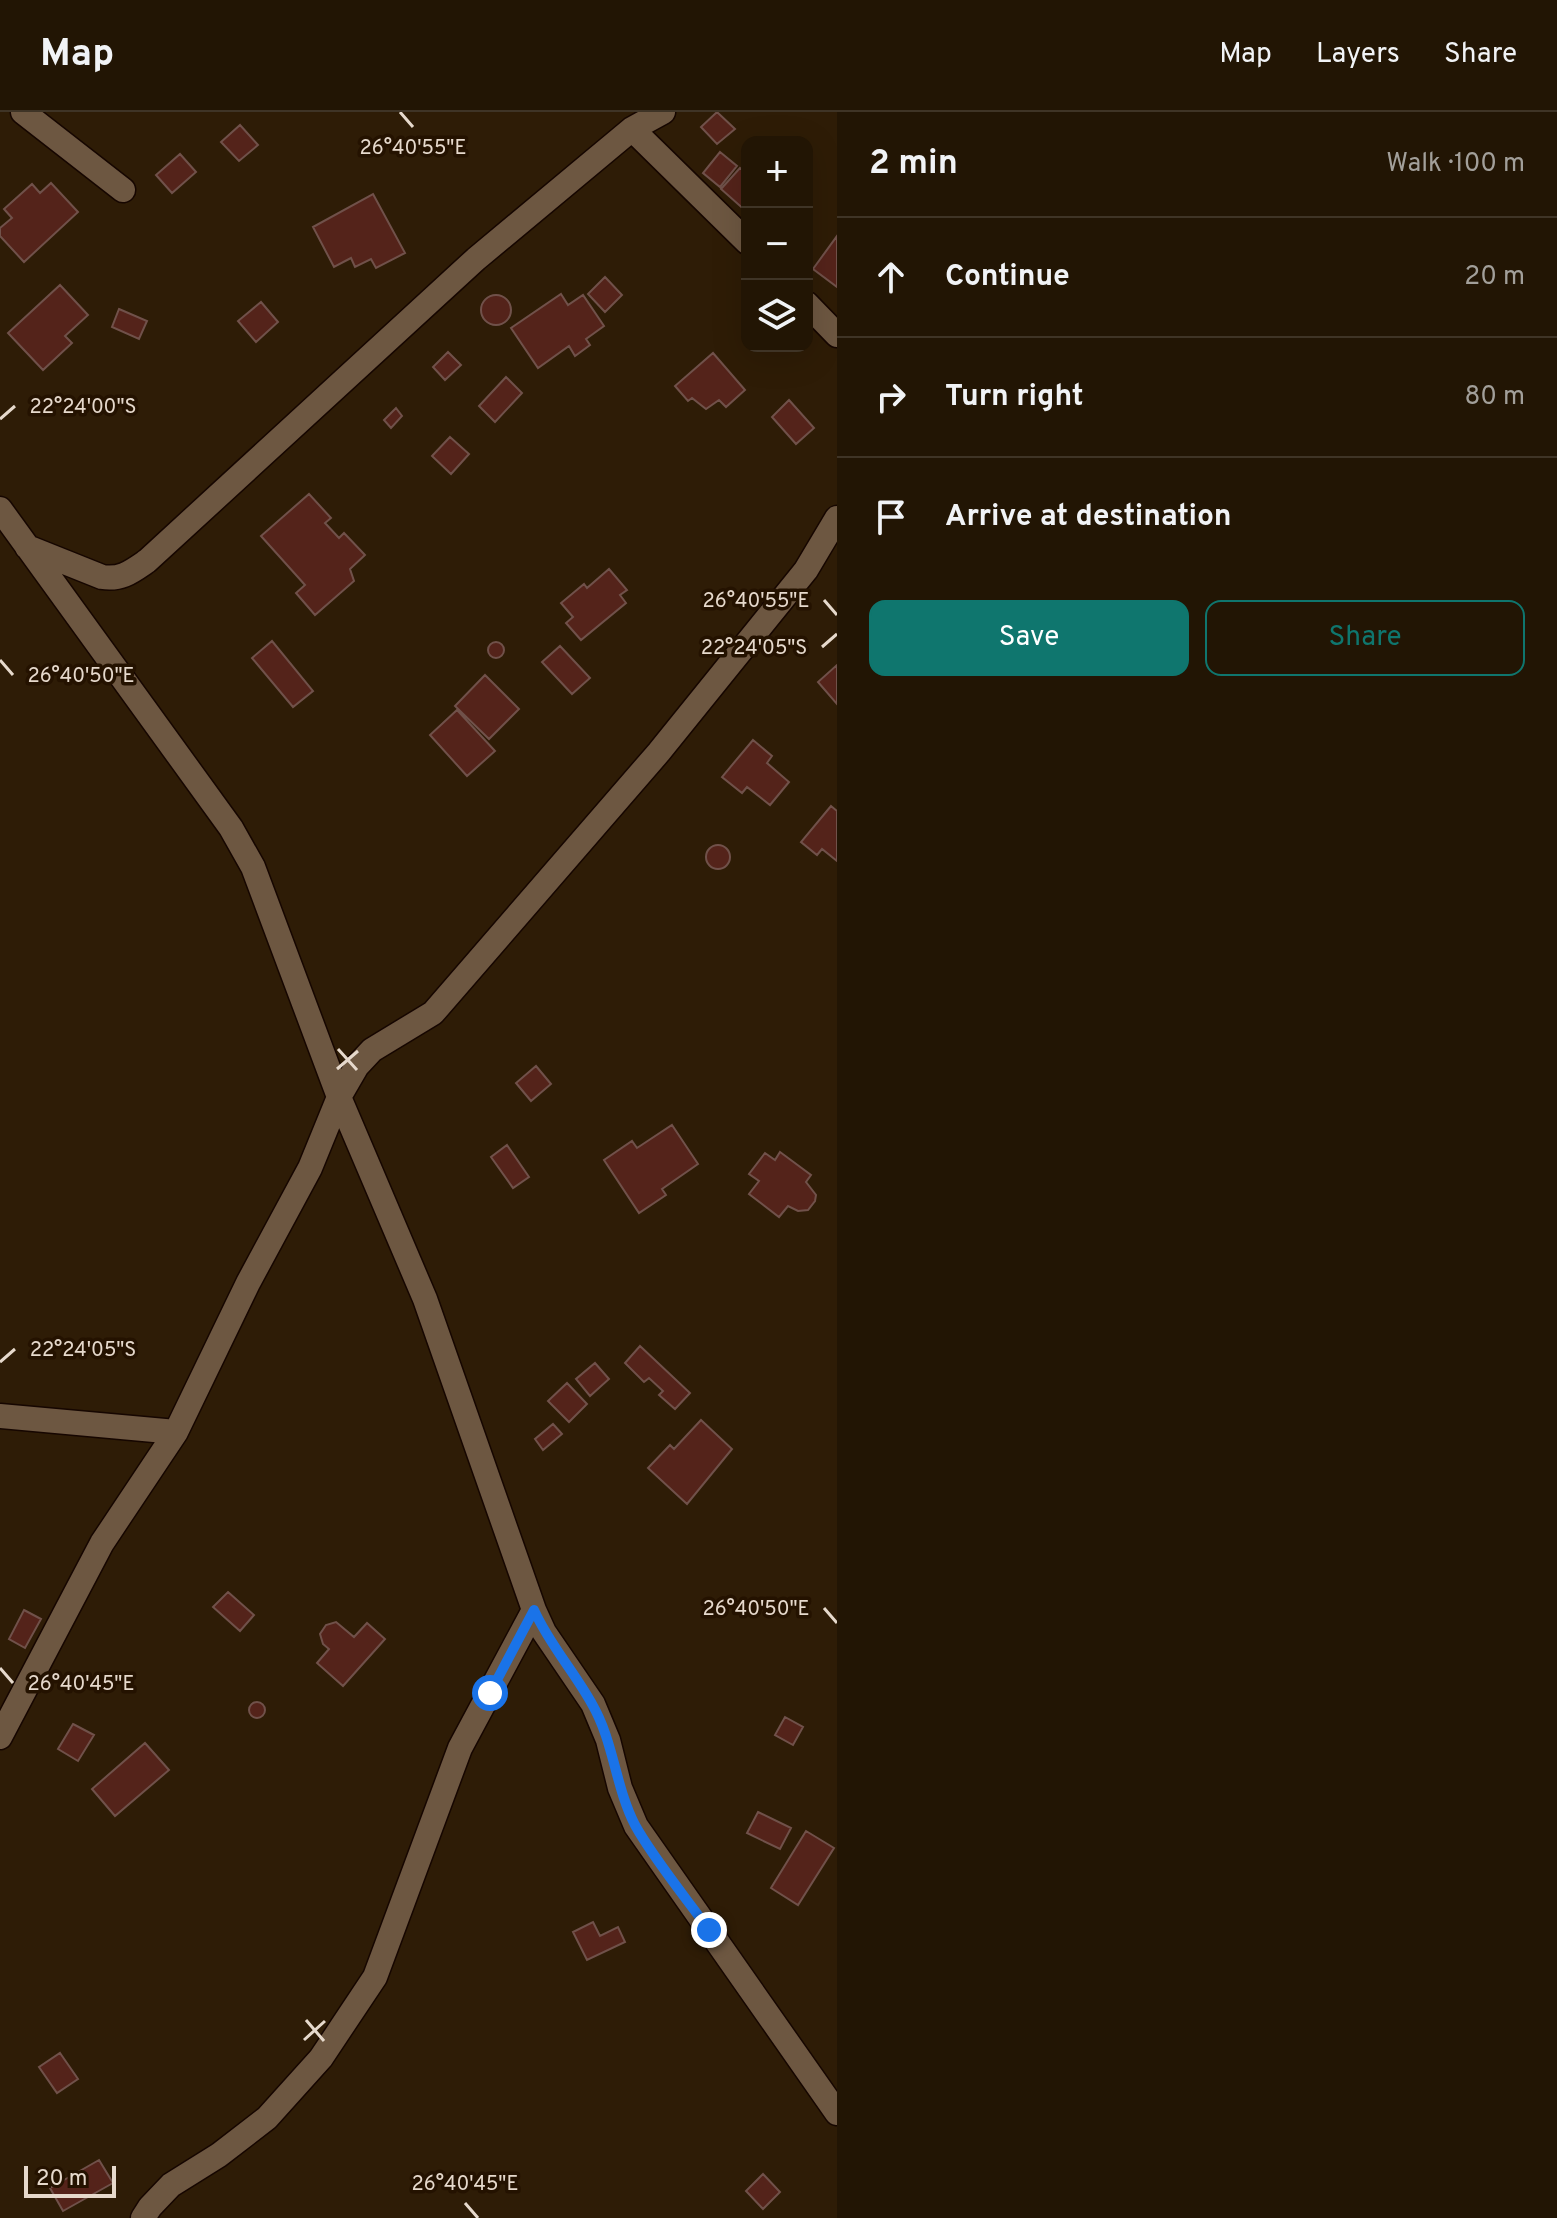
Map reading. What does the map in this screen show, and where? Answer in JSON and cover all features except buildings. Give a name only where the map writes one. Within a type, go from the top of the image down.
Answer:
[{"type":"street","points":[[23,112],[123,190]]},
{"type":"street","points":[[27,547],[114,579],[123,577],[147,561],[476,259],[632,129],[663,112]]},
{"type":"street","points":[[632,129],[741,236]]},
{"type":"street","points":[[813,310],[837,335]]},
{"type":"street","points":[[0,509],[231,828],[253,867],[339,1097],[425,1299],[544,1632],[593,1704],[608,1740],[620,1788],[636,1826],[837,2113]]},
{"type":"street","points":[[0,1737],[102,1543],[176,1432],[248,1283],[310,1168],[339,1097],[357,1066],[372,1050],[433,1013],[659,752],[806,570],[837,518]]},
{"type":"street","points":[[0,1416],[176,1432]]},
{"type":"street","points":[[143,2218],[171,2185],[219,2155],[267,2118],[321,2058],[375,1977],[460,1748],[534,1610]]},
{"type":"route","points":[[490,1693],[534,1610],[544,1632],[593,1704],[608,1740],[620,1788],[636,1826],[709,1930]]}]
